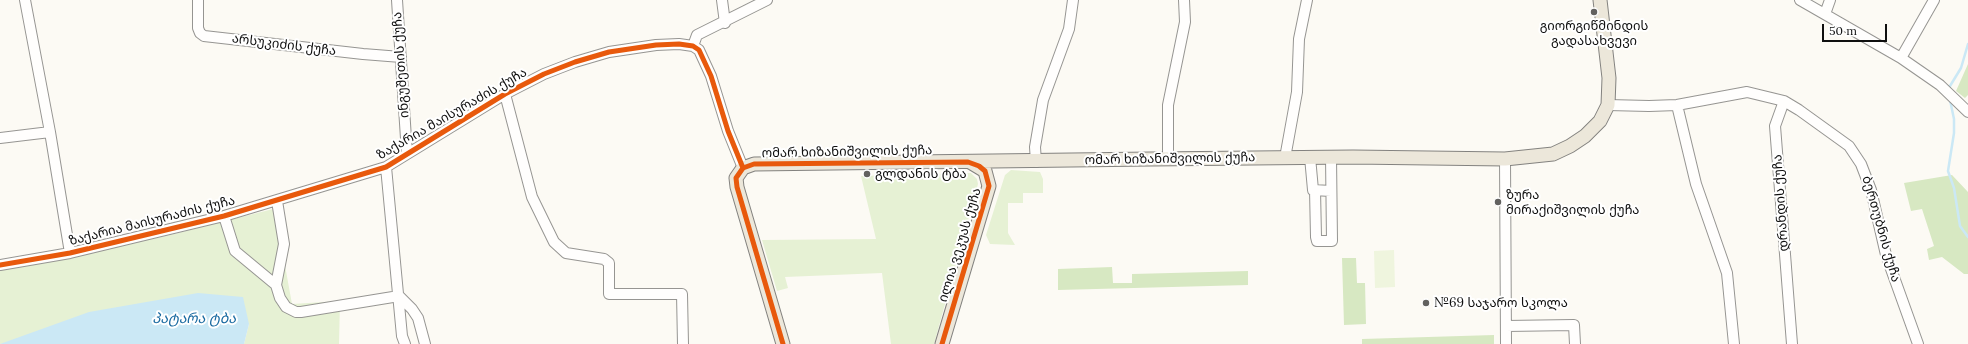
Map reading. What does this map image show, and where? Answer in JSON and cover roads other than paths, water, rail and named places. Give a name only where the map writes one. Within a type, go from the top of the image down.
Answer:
[{"type":"main road","name":"ომარ ხიზანიშვილის ქუჩა","points":[[743,168],[754,164],[1036,162],[1310,157],[1505,159],[1553,154],[1570,146],[1585,136],[1600,121],[1608,105],[1609,78],[1600,0]]},
{"type":"main road","points":[[989,186],[999,168],[1010,161]]},
{"type":"main road","name":"ილია ვეკუას ქუჩა","points":[[942,344],[989,186],[985,171],[979,166],[968,162]]},
{"type":"main road","points":[[743,168],[736,178],[736,187],[784,344]]},
{"type":"street","points":[[25,0],[50,132],[70,253]]},
{"type":"street","name":"არსუკიძის ქუჩა","points":[[198,0],[198,28],[200,33],[204,36],[401,57]]},
{"type":"street","name":"ინგუშეთის ქუჩა","points":[[397,0],[407,154]]},
{"type":"street","points":[[722,0],[725,22]]},
{"type":"street","points":[[743,168],[728,131],[711,76],[699,50],[693,46],[697,35],[767,0]]},
{"type":"street","points":[[1036,162],[1035,147],[1043,100],[1069,28],[1073,0]]},
{"type":"street","points":[[1168,159],[1168,104],[1184,22],[1184,0]]},
{"type":"street","points":[[1285,158],[1297,92],[1299,39],[1307,0]]},
{"type":"street","points":[[1800,0],[1901,58],[1940,85],[1968,112]]},
{"type":"street","points":[[1825,14],[1830,0]]},
{"type":"street","points":[[1901,58],[1934,0]]},
{"type":"street","name":"ზაქარია მაისურაძის ქუჩა","points":[[0,265],[70,253],[224,216],[386,167],[506,94],[544,74],[575,62],[609,52],[656,45],[679,44],[693,46]]},
{"type":"street","points":[[1608,105],[1677,105],[1747,92],[1784,101]]},
{"type":"street","points":[[506,94],[532,197],[554,242],[566,253],[604,260],[609,263],[609,294],[682,294],[683,344]]},
{"type":"street","name":"დრანდის ქუჩა","points":[[1784,101],[1775,126],[1792,344]]},
{"type":"street","name":"ბერთუბნის ქუჩა","points":[[1784,101],[1849,146],[1861,164],[1871,190],[1886,256],[1918,344]]},
{"type":"street","points":[[1677,105],[1696,184],[1727,273],[1734,344]]},
{"type":"street","points":[[0,138],[50,132]]},
{"type":"street","points":[[1310,157],[1312,189],[1315,190],[1316,237],[1318,240],[1332,241],[1331,157]]},
{"type":"street","points":[[1505,159],[1506,344]]},
{"type":"street","points":[[386,167],[402,336],[405,344]]},
{"type":"street","points":[[1315,190],[1331,191]]},
{"type":"street","points":[[276,285],[284,244],[277,201]]},
{"type":"street","points":[[224,216],[235,251],[276,285],[284,303],[296,312],[398,296]]},
{"type":"street","points":[[398,296],[412,309],[418,318],[425,344]]},
{"type":"street","points":[[1506,326],[1574,325],[1575,344]]},
{"type":"water","name":"პატარა ტბა","points":[[198,293],[243,297],[249,324],[244,344],[0,344],[89,312]]},
{"type":"waterway","points":[[1950,86],[1961,68],[1968,44]]},
{"type":"waterway","points":[[1950,100],[1954,119],[1954,133],[1948,171],[1954,188],[1960,226],[1968,237]]},
{"type":"place","name":"გიორგიწმინდის გადასახვევი","points":[[1594,12]]},
{"type":"place","name":"გლდანის ტბა","points":[[867,174]]},
{"type":"place","name":"ზურა მირაქიშვილის ქუჩა","points":[[1498,202]]},
{"type":"place","name":"№69 საჯარო სკოლა","points":[[1426,303]]}]
